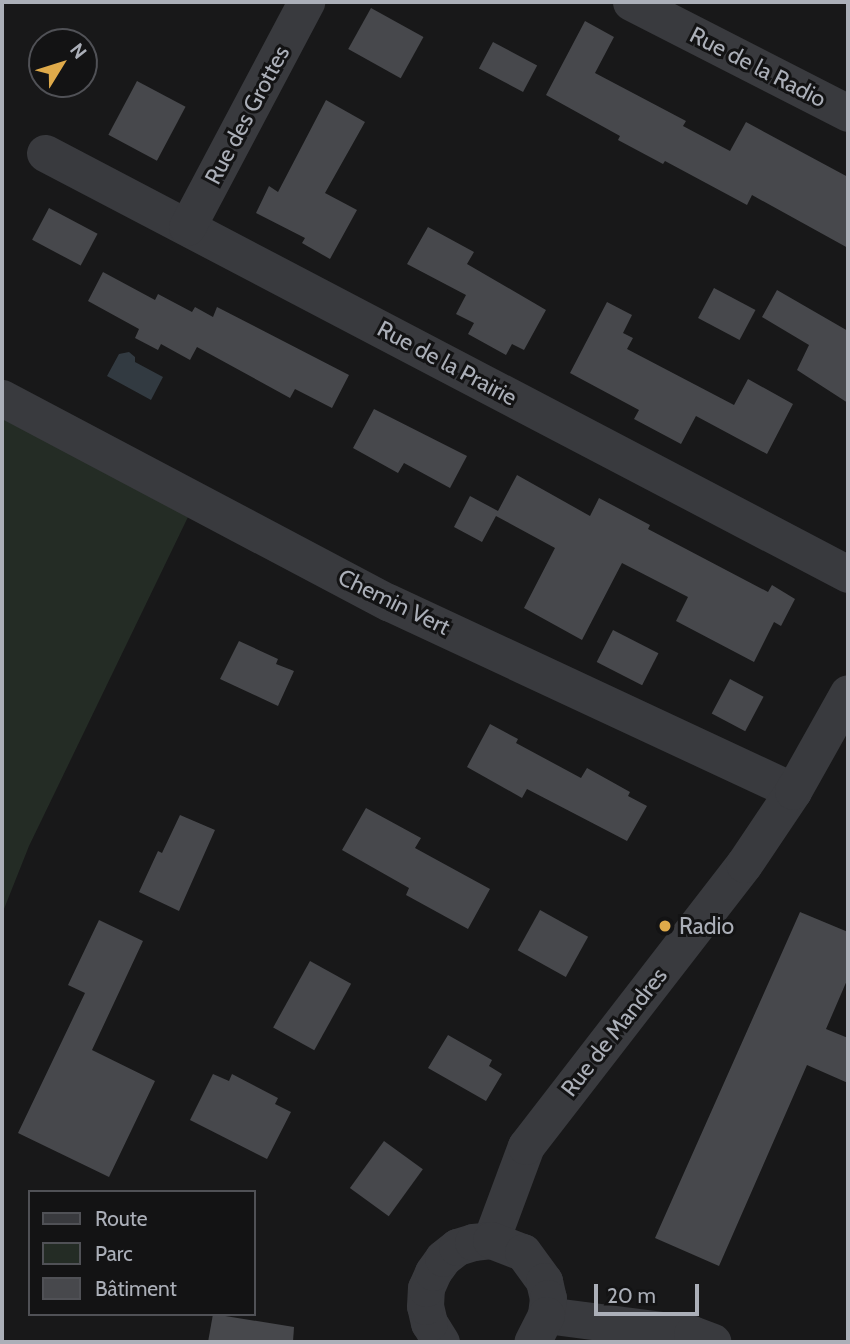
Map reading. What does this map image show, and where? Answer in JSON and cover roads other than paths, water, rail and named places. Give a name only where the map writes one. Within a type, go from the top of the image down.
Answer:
[{"type":"street","name":"Rue des Grottes","points":[[187,228],[306,2]]},
{"type":"street","name":"Rue de la Radio","points":[[631,2],[848,113]]},
{"type":"street","name":"Rue de la Prairie","points":[[46,153],[848,574]]},
{"type":"street","name":"Chemin Vert","points":[[2,398],[388,602],[793,790]]},
{"type":"street","name":"Rue de Mandres","points":[[491,1240],[526,1146],[744,863],[793,790],[848,693]]},
{"type":"street","points":[[437,1341],[425,1306],[426,1288],[433,1272],[443,1258],[457,1247],[473,1241],[491,1240],[516,1248],[535,1265],[548,1298],[539,1329],[692,1334],[713,1342]]},
{"type":"place","name":"Radio","points":[[665,926]]}]
